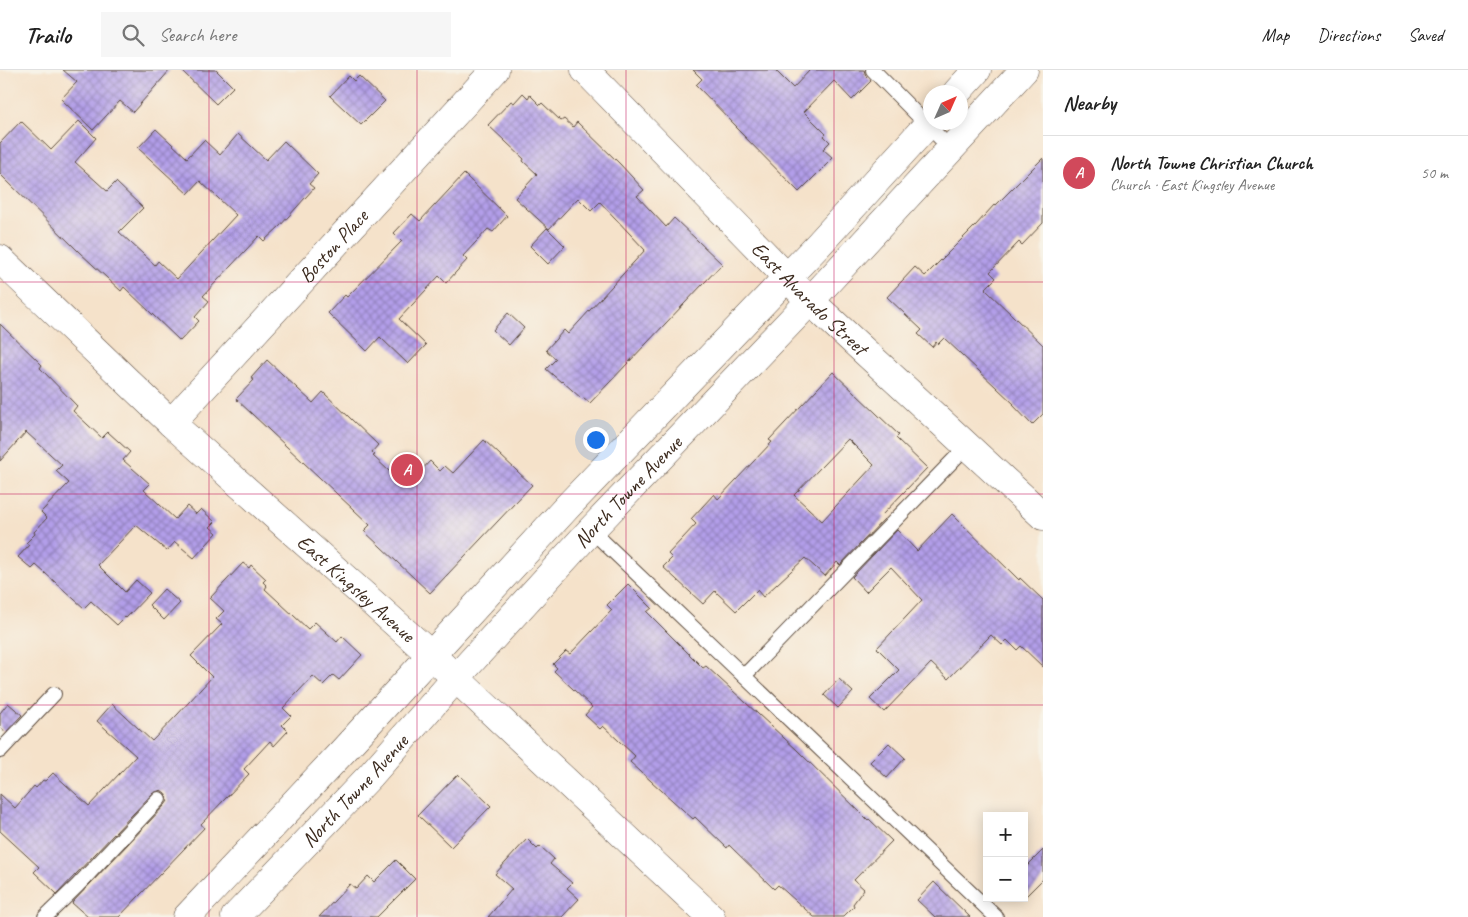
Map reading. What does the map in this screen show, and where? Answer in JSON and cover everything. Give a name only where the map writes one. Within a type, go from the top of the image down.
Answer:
[{"type":"main road","name":"Boston Place","points":[[171,422],[495,70]]},
{"type":"main road","name":"East Alvarado Street","points":[[585,70],[810,301],[1043,516]]},
{"type":"main road","points":[[963,85],[977,70]]},
{"type":"main road","name":"North Towne Avenue","points":[[235,917],[370,776],[456,678],[591,530],[810,301],[1024,70]]},
{"type":"main road","name":"North Towne Avenue","points":[[187,917],[432,655],[567,507],[787,277],[923,130]]},
{"type":"main road","name":"East Kingsley Avenue","points":[[0,259],[171,422],[432,655],[711,917]]},
{"type":"lane","points":[[873,70],[923,117]]},
{"type":"lane","points":[[935,130],[950,148]]},
{"type":"lane","points":[[744,676],[967,446]]},
{"type":"lane","points":[[591,530],[996,917]]},
{"type":"lane","points":[[0,751],[54,694]]},
{"type":"lane","points":[[45,917],[159,799]]},
{"type":"building","points":[[63,70],[170,70],[133,112],[120,101],[93,130],[61,99],[77,82]]},
{"type":"building","points":[[181,70],[216,70],[233,87],[216,104]]},
{"type":"building","points":[[693,70],[775,70],[793,88],[810,70],[864,70],[866,76],[871,81],[852,100],[834,81],[804,112],[826,134],[824,136],[830,142],[823,149],[833,158],[799,192],[696,85],[702,79]]},
{"type":"building","points":[[349,76],[354,81],[359,76],[385,101],[361,125],[330,96]]},
{"type":"building","points":[[523,93],[528,98],[530,95],[540,105],[542,103],[561,121],[564,119],[573,127],[577,122],[644,190],[637,196],[666,227],[674,218],[722,264],[590,403],[584,398],[582,399],[546,369],[556,359],[546,350],[564,330],[568,334],[645,250],[600,202],[591,211],[578,198],[549,229],[515,198],[537,174],[488,125],[511,101],[514,103]]},
{"type":"building","points":[[21,121],[51,150],[79,121],[96,138],[75,162],[107,191],[116,182],[143,208],[119,232],[155,265],[158,261],[177,279],[236,215],[200,181],[188,194],[138,148],[156,129],[187,158],[204,140],[220,155],[238,134],[266,160],[284,141],[318,174],[309,184],[314,188],[280,226],[264,241],[259,236],[203,296],[209,301],[195,317],[199,321],[180,341],[124,287],[121,291],[0,174],[0,143]]},
{"type":"building","points":[[1043,158],[1043,223],[1022,245],[1019,242],[990,272],[996,278],[985,289],[1043,345],[1043,414],[1032,425],[1014,404],[944,338],[938,344],[936,342],[932,347],[918,334],[922,330],[887,297],[915,267],[925,276]]},
{"type":"building","points":[[464,174],[507,216],[493,232],[488,229],[463,256],[467,260],[446,283],[439,276],[399,319],[426,345],[408,364],[380,337],[367,351],[328,313],[345,295],[347,297],[402,241],[394,233],[412,214],[420,221]]},
{"type":"building","points":[[547,228],[565,246],[548,264],[530,246]]},
{"type":"building","points":[[508,313],[524,328],[509,345],[493,330]]},
{"type":"building","points":[[0,324],[42,365],[40,368],[77,406],[73,411],[102,438],[108,432],[130,452],[123,460],[150,484],[144,490],[175,519],[187,506],[196,514],[201,509],[215,522],[210,527],[217,533],[194,558],[175,542],[167,551],[136,525],[98,565],[125,592],[136,580],[150,593],[117,625],[91,601],[84,608],[36,565],[32,569],[18,557],[29,545],[26,543],[35,534],[34,532],[47,518],[41,512],[69,483],[56,471],[62,465],[26,432],[0,461]]},
{"type":"building","points":[[267,360],[313,403],[323,392],[378,445],[372,452],[375,455],[373,456],[406,487],[430,461],[440,471],[445,466],[453,473],[484,440],[532,485],[430,593],[364,531],[370,525],[236,399],[254,380],[251,378]]},
{"type":"building","points":[[833,372],[899,435],[896,438],[927,468],[882,515],[885,518],[840,565],[837,562],[825,576],[805,558],[763,597],[757,590],[736,611],[715,591],[703,604],[663,567],[672,558],[668,554],[696,524],[691,519],[714,494],[718,499],[772,442],[769,440]],"holes":[[[848,439],[874,465],[822,521],[794,495]]]},
{"type":"building","points":[[952,514],[1019,580],[1020,578],[1043,600],[1043,667],[1021,646],[1017,650],[1007,640],[1002,645],[991,635],[948,679],[931,663],[884,712],[870,699],[899,670],[877,648],[922,600],[891,567],[866,592],[852,577],[897,530],[917,551]]},
{"type":"building","points":[[243,563],[249,568],[251,565],[266,579],[263,582],[267,586],[265,589],[308,629],[315,622],[337,642],[342,636],[362,655],[339,680],[333,675],[323,685],[313,676],[283,708],[291,716],[282,725],[288,731],[274,746],[270,741],[244,769],[249,774],[201,824],[204,828],[119,917],[88,917],[72,903],[165,805],[168,801],[165,793],[161,790],[153,793],[57,894],[34,872],[39,867],[0,831],[0,794],[15,808],[34,786],[36,788],[53,773],[89,806],[136,756],[97,721],[112,704],[152,741],[178,714],[212,677],[191,656],[222,624],[216,619],[224,611],[210,598]]},
{"type":"building","points":[[628,584],[652,608],[647,612],[703,668],[706,666],[892,841],[854,880],[864,889],[853,904],[854,906],[843,917],[814,917],[778,885],[774,889],[729,845],[727,848],[695,817],[693,819],[630,762],[635,756],[603,726],[600,729],[585,715],[592,707],[554,671],[557,668],[553,664],[566,651],[570,654],[612,610],[607,605]]},
{"type":"building","points":[[164,589],[180,603],[164,620],[149,605]]},
{"type":"building","points":[[839,679],[853,692],[838,708],[824,695]]},
{"type":"building","points":[[8,703],[22,715],[6,732],[0,727],[0,713]]},
{"type":"building","points":[[889,743],[905,758],[887,778],[870,762]]},
{"type":"building","points":[[458,774],[491,806],[451,847],[418,815]]},
{"type":"building","points":[[527,839],[537,849],[540,846],[554,859],[550,864],[572,883],[567,888],[579,899],[562,917],[488,917],[512,889],[495,874]]},
{"type":"building","points":[[1043,850],[1043,879],[1028,894],[1028,865]]},
{"type":"building","points":[[396,860],[415,879],[377,917],[319,917],[350,884],[356,889],[368,876],[374,882]]},
{"type":"building","points":[[934,882],[970,917],[935,917],[917,900]]},
{"type":"place","name":"North Towne Christian Church","points":[[407,470]]}]
